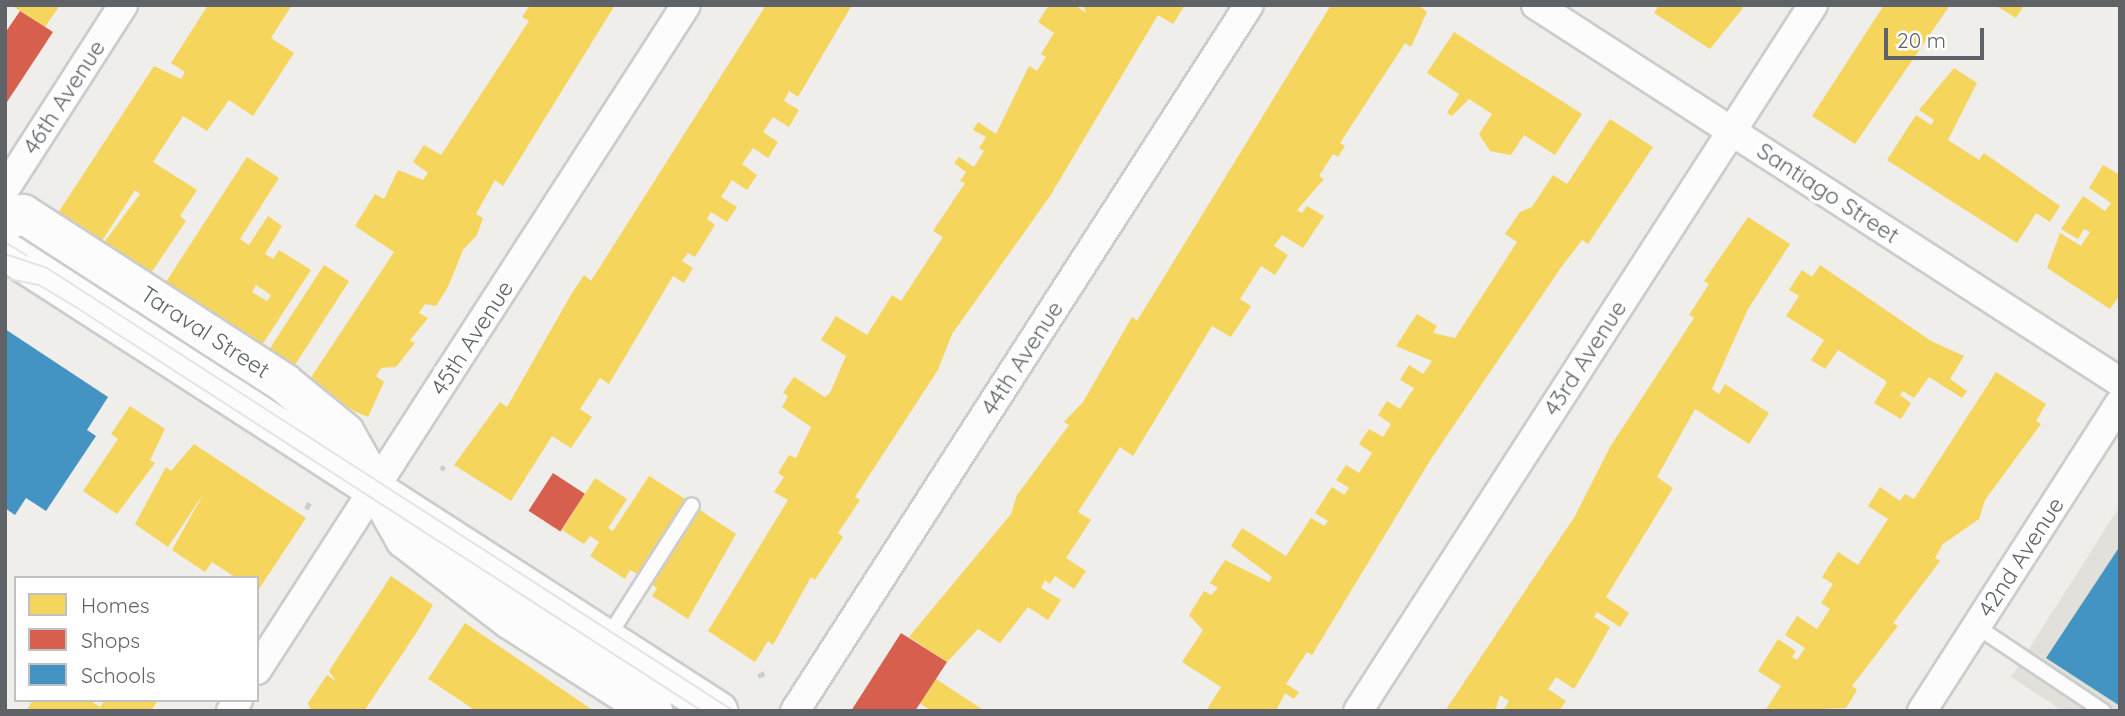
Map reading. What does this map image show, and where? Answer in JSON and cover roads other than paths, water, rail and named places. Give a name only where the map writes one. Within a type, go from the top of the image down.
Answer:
[{"type":"street","name":"46th Avenue","points":[[5,190],[124,5]]},
{"type":"street","name":"45th Avenue","points":[[259,667],[686,5]]},
{"type":"street","name":"44th Avenue","points":[[795,711],[1250,5]]},
{"type":"street","name":"Santiago Street","points":[[1536,5],[2120,382]]},
{"type":"street","name":"43rd Avenue","points":[[1358,711],[1813,5]]},
{"type":"street","name":"Taraval Street","points":[[5,222],[23,214],[284,383],[345,432],[374,489],[405,539],[511,620],[653,711]]},
{"type":"street","name":"Taraval Street","points":[[5,251],[718,711]]},
{"type":"street","name":"42nd Avenue","points":[[1922,711],[2120,403]]},
{"type":"lane","points":[[606,639],[692,505]]},
{"type":"lane","points":[[1976,626],[2103,711]]},
{"type":"tram line","points":[[5,242],[26,255]]},
{"type":"tram line","points":[[5,254],[47,268],[734,711]]},
{"type":"tram line","points":[[5,278],[39,285],[74,306],[702,711]]}]
